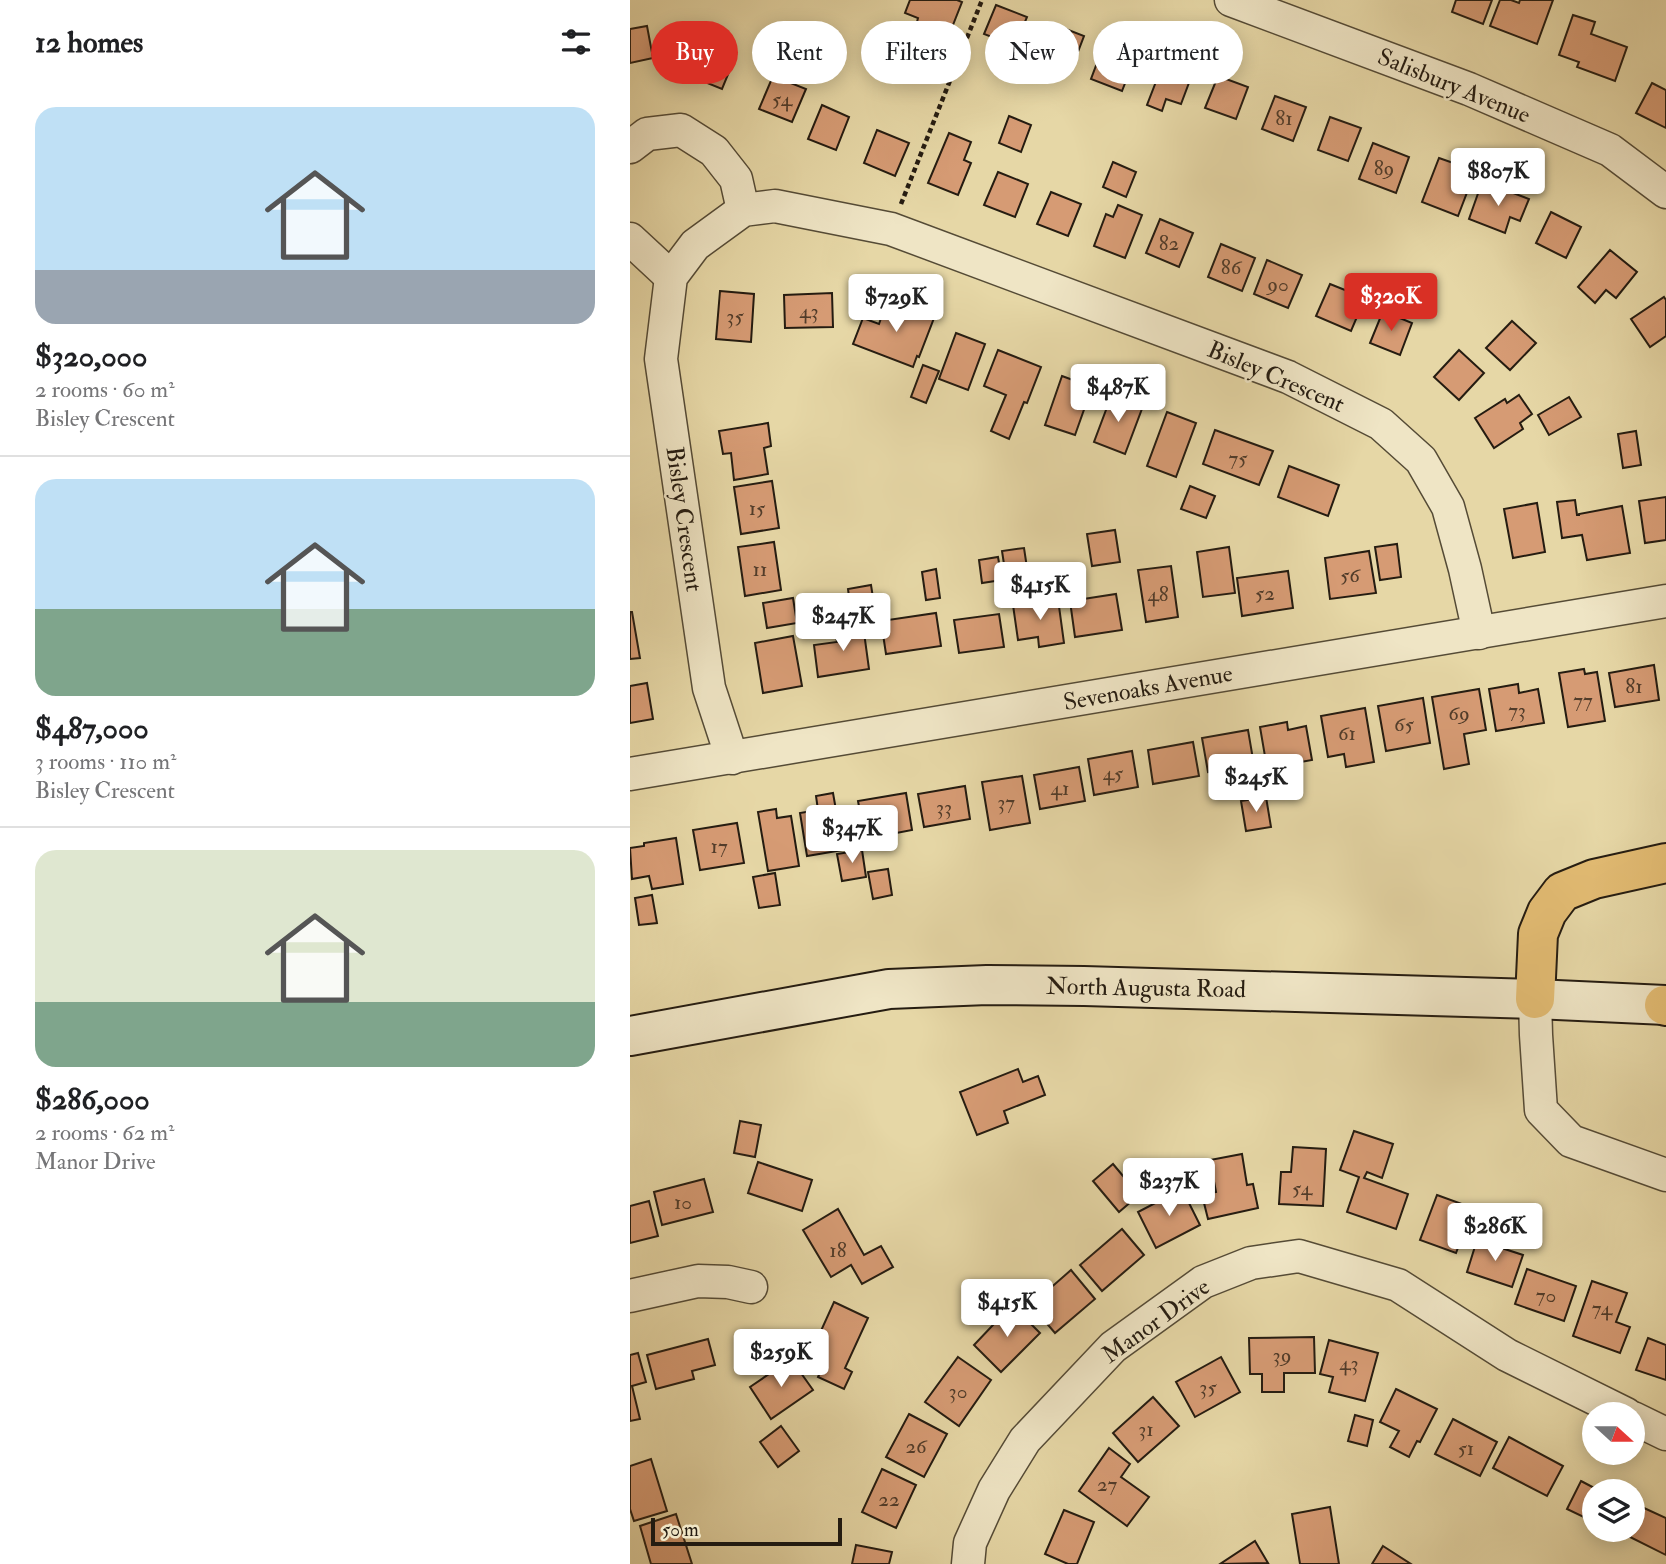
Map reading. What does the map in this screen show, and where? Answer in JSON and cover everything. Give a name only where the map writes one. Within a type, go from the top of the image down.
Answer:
[{"type":"highway","points":[[1535,999],[1538,934],[1548,912],[1562,892],[1594,879],[1666,863]]},
{"type":"main road","name":"North Augusta Road","points":[[630,1036],[889,989],[987,985],[1535,999],[1665,1005]]},
{"type":"street","name":"Salisbury Avenue","points":[[1231,0],[1469,89],[1610,150],[1666,192]]},
{"type":"street","points":[[630,147],[647,134],[681,130],[715,150],[736,179],[743,210],[695,246],[671,277],[630,239]]},
{"type":"street","name":"Bisley Crescent","points":[[743,210],[775,206],[891,229],[1288,377],[1381,424],[1421,460],[1448,507],[1479,633]]},
{"type":"street","name":"Bisley Crescent","points":[[671,277],[661,359],[709,688],[732,758]]},
{"type":"street","name":"Sevenoaks Avenue","points":[[630,775],[1666,601]]},
{"type":"street","points":[[1535,999],[1541,1110],[1570,1141],[1666,1175]]},
{"type":"street","name":"Manor Drive","points":[[968,1564],[970,1542],[994,1490],[1025,1440],[1113,1347],[1203,1282],[1251,1263],[1298,1256],[1398,1285],[1507,1355],[1602,1402]]},
{"type":"street","points":[[630,1296],[698,1281],[728,1282],[751,1287]]},
{"type":"street","points":[[1645,1424],[1666,1434]]},
{"type":"path","points":[[891,229],[982,0]]},
{"type":"building","points":[[910,0],[962,2],[955,21],[917,21],[918,18],[905,13]]},
{"type":"building","points":[[1456,0],[1492,0],[1483,24],[1452,12]]},
{"type":"building","points":[[1500,0],[1519,3],[1520,0],[1553,0],[1537,44],[1490,26]]},
{"type":"building","points":[[996,5],[1027,17],[1025,21],[989,21]]},
{"type":"building","points":[[1573,15],[1595,22],[1591,34],[1627,47],[1615,81],[1577,67],[1579,62],[1559,55]]},
{"type":"building","points":[[647,26],[651,58],[630,63],[630,29]]},
{"type":"building","points":[[1079,34],[1084,36],[1079,49]]},
{"type":"building","points":[[1652,83],[1666,90],[1666,128],[1636,113]]},
{"type":"building","points":[[710,84],[724,84],[722,89]]},
{"type":"building","points":[[770,84],[793,84],[806,89],[792,122],[759,109]]},
{"type":"building","points":[[1104,84],[1125,84],[1122,91]]},
{"type":"building","points":[[1155,84],[1188,84],[1181,104],[1166,99],[1162,111],[1147,105]]},
{"type":"building","points":[[1215,84],[1240,84],[1248,87],[1236,119],[1205,108]]},
{"type":"building","points":[[1275,96],[1306,107],[1293,141],[1262,129]]},
{"type":"building","points":[[822,105],[849,117],[836,150],[808,139]]},
{"type":"building","points":[[1009,116],[1031,125],[1021,152],[999,143]]},
{"type":"building","points":[[1330,117],[1361,128],[1348,161],[1318,150]]},
{"type":"building","points":[[877,130],[909,143],[895,176],[864,163]]},
{"type":"building","points":[[949,133],[971,142],[964,160],[971,163],[958,195],[928,183]]},
{"type":"building","points":[[1373,143],[1409,157],[1396,193],[1359,179]]},
{"type":"building","points":[[1439,158],[1465,167],[1460,178],[1471,182],[1458,216],[1422,202]]},
{"type":"building","points":[[1113,162],[1136,172],[1126,197],[1103,187]]},
{"type":"building","points":[[998,172],[1028,184],[1015,217],[984,205]]},
{"type":"building","points":[[1481,185],[1493,190],[1495,186],[1529,199],[1520,221],[1510,217],[1505,233],[1469,219]]},
{"type":"building","points":[[1051,192],[1081,204],[1068,236],[1037,224]]},
{"type":"building","points":[[1118,205],[1142,215],[1125,258],[1094,246],[1106,214],[1113,217]]},
{"type":"building","points":[[1551,212],[1581,227],[1566,258],[1536,243]]},
{"type":"building","points":[[1160,219],[1193,233],[1179,267],[1146,253]]},
{"type":"building","points":[[1221,244],[1255,258],[1242,291],[1208,277]]},
{"type":"building","points":[[1610,250],[1637,272],[1616,298],[1606,290],[1595,303],[1578,287]]},
{"type":"building","points":[[1267,260],[1302,275],[1288,308],[1254,294]]},
{"type":"building","points":[[1330,284],[1365,298],[1351,331],[1316,316]]},
{"type":"building","points":[[720,291],[754,294],[751,342],[716,339]]},
{"type":"building","points":[[832,293],[833,327],[785,328],[784,295]]},
{"type":"building","points":[[1664,297],[1666,336],[1650,347],[1631,319]]},
{"type":"building","points":[[887,301],[934,318],[913,367],[853,344],[863,318],[879,324]]},
{"type":"building","points":[[1383,311],[1412,323],[1400,355],[1370,343]]},
{"type":"building","points":[[1512,321],[1536,343],[1510,370],[1486,348]]},
{"type":"building","points":[[956,333],[985,344],[968,390],[939,379]]},
{"type":"building","points":[[998,350],[1041,367],[1009,439],[991,431],[1006,395],[984,386]]},
{"type":"building","points":[[1459,350],[1484,373],[1459,400],[1434,377]]},
{"type":"building","points":[[923,365],[939,371],[926,403],[911,397]]},
{"type":"building","points":[[1062,376],[1092,387],[1075,435],[1045,425]]},
{"type":"building","points":[[1112,394],[1143,406],[1125,454],[1094,442]]},
{"type":"building","points":[[1519,395],[1532,414],[1520,423],[1523,429],[1494,448],[1475,418],[1505,399],[1507,403]]},
{"type":"building","points":[[1569,397],[1581,417],[1549,435],[1538,415]]},
{"type":"building","points":[[1167,412],[1196,423],[1176,477],[1147,466]]},
{"type":"building","points":[[768,423],[771,446],[764,448],[768,474],[734,480],[731,453],[723,454],[719,431]]},
{"type":"building","points":[[1215,430],[1273,451],[1259,485],[1203,464]]},
{"type":"building","points":[[1636,431],[1641,465],[1623,468],[1618,434]]},
{"type":"building","points":[[1289,466],[1339,485],[1328,516],[1278,497]]},
{"type":"building","points":[[772,481],[779,528],[741,534],[734,487]]},
{"type":"building","points":[[1190,486],[1215,496],[1206,518],[1181,509]]},
{"type":"building","points":[[1666,497],[1666,540],[1645,543],[1639,501]]},
{"type":"building","points":[[1575,500],[1577,515],[1622,506],[1630,553],[1587,560],[1582,535],[1562,538],[1557,502]]},
{"type":"building","points":[[1537,503],[1545,552],[1513,558],[1504,509]]},
{"type":"building","points":[[1115,530],[1120,562],[1092,566],[1087,534]]},
{"type":"building","points":[[774,542],[781,590],[745,596],[738,547]]},
{"type":"building","points":[[1397,544],[1401,577],[1380,580],[1375,547]]},
{"type":"building","points":[[1229,547],[1235,593],[1203,597],[1197,552]]},
{"type":"building","points":[[1024,548],[1029,581],[1007,584],[1002,551]]},
{"type":"building","points":[[1369,551],[1376,593],[1330,599],[1325,558]]},
{"type":"building","points":[[998,557],[1002,580],[982,583],[979,560]]},
{"type":"building","points":[[1171,566],[1178,617],[1146,622],[1138,570]]},
{"type":"building","points":[[936,569],[940,598],[926,600],[922,572]]},
{"type":"building","points":[[1288,571],[1293,608],[1242,616],[1237,578]]},
{"type":"building","points":[[871,585],[876,617],[852,620],[848,589]]},
{"type":"building","points":[[1116,594],[1122,630],[1075,637],[1070,601]]},
{"type":"building","points":[[793,598],[797,623],[767,628],[763,603]]},
{"type":"building","points":[[1058,599],[1064,643],[1039,647],[1038,637],[1018,640],[1013,605]]},
{"type":"building","points":[[632,612],[640,658],[630,659]]},
{"type":"building","points":[[936,613],[941,646],[886,654],[881,621]]},
{"type":"building","points":[[999,614],[1004,647],[959,653],[954,620]]},
{"type":"building","points":[[863,625],[869,669],[818,677],[814,645],[837,642],[835,629]]},
{"type":"building","points":[[793,636],[802,686],[763,693],[755,643]]},
{"type":"building","points":[[1654,665],[1659,700],[1615,707],[1609,673]]},
{"type":"building","points":[[1584,669],[1585,674],[1597,672],[1605,721],[1568,727],[1559,673]]},
{"type":"building","points":[[647,683],[653,719],[630,723],[630,686]]},
{"type":"building","points":[[1518,684],[1519,693],[1538,689],[1544,723],[1496,731],[1489,689]]},
{"type":"building","points":[[1479,689],[1486,730],[1464,734],[1469,764],[1444,769],[1432,697]]},
{"type":"building","points":[[1423,698],[1430,743],[1386,751],[1378,706]]},
{"type":"building","points":[[1365,708],[1374,762],[1346,767],[1344,754],[1328,757],[1321,716]]},
{"type":"building","points":[[1287,722],[1288,730],[1306,726],[1312,760],[1267,768],[1260,727]]},
{"type":"building","points":[[1248,730],[1254,765],[1208,772],[1202,738]]},
{"type":"building","points":[[1193,742],[1199,776],[1153,784],[1148,750]]},
{"type":"building","points":[[1132,751],[1138,787],[1094,795],[1088,759]]},
{"type":"building","points":[[1079,767],[1085,801],[1040,809],[1034,775]]},
{"type":"building","points":[[1022,776],[1030,823],[990,830],[982,782]]},
{"type":"building","points":[[965,786],[970,819],[924,827],[918,794]]},
{"type":"building","points":[[833,793],[843,850],[807,856],[800,813],[818,810],[816,796]]},
{"type":"building","points":[[906,793],[912,830],[865,839],[858,801]]},
{"type":"building","points":[[1266,797],[1271,827],[1246,831],[1241,801]]},
{"type":"building","points":[[776,809],[777,818],[791,816],[799,866],[768,871],[758,812]]},
{"type":"building","points":[[737,823],[744,863],[700,870],[693,830]]},
{"type":"building","points":[[676,838],[683,884],[652,889],[649,876],[632,879],[630,848]]},
{"type":"building","points":[[862,850],[866,877],[842,881],[837,854]]},
{"type":"building","points":[[888,869],[892,895],[873,899],[868,872]]},
{"type":"building","points":[[775,873],[780,905],[759,908],[753,877]]},
{"type":"building","points":[[652,895],[657,923],[639,925],[635,898]]},
{"type":"building","points":[[1018,1069],[1023,1082],[1038,1076],[1045,1095],[1004,1111],[1008,1123],[977,1135],[960,1092]]},
{"type":"building","points":[[740,1121],[761,1125],[755,1157],[734,1153]]},
{"type":"building","points":[[1354,1131],[1393,1144],[1382,1178],[1367,1172],[1364,1178],[1408,1194],[1396,1229],[1347,1212],[1359,1177],[1340,1170]]},
{"type":"building","points":[[1293,1147],[1326,1149],[1323,1206],[1279,1204],[1281,1172],[1291,1172]]},
{"type":"building","points":[[1242,1154],[1247,1185],[1253,1184],[1258,1208],[1208,1219],[1202,1195],[1216,1192],[1210,1160]]},
{"type":"building","points":[[758,1162],[812,1180],[802,1211],[748,1193]]},
{"type":"building","points":[[1113,1164],[1139,1195],[1119,1212],[1093,1181]]},
{"type":"building","points":[[704,1179],[713,1212],[662,1225],[654,1192]]},
{"type":"building","points":[[1182,1189],[1200,1225],[1156,1248],[1138,1212]]},
{"type":"building","points":[[1437,1195],[1473,1208],[1456,1253],[1420,1240]]},
{"type":"building","points":[[649,1201],[658,1236],[630,1243],[630,1206]]},
{"type":"building","points":[[838,1209],[864,1255],[881,1246],[893,1267],[862,1284],[851,1265],[831,1277],[803,1230]]},
{"type":"building","points":[[1122,1229],[1144,1255],[1102,1291],[1080,1265]]},
{"type":"building","points":[[1477,1240],[1523,1255],[1512,1287],[1467,1272]]},
{"type":"building","points":[[1527,1269],[1576,1286],[1564,1321],[1515,1304]]},
{"type":"building","points":[[1071,1270],[1095,1299],[1055,1333],[1031,1305]]},
{"type":"building","points":[[1592,1281],[1627,1293],[1616,1322],[1630,1327],[1620,1353],[1573,1336]]},
{"type":"building","points":[[834,1302],[868,1318],[845,1368],[852,1372],[844,1389],[818,1377],[825,1362],[810,1355]]},
{"type":"building","points":[[1012,1305],[1040,1333],[1001,1372],[974,1345]]},
{"type":"building","points":[[1314,1337],[1315,1373],[1284,1373],[1284,1392],[1262,1392],[1262,1374],[1250,1374],[1249,1338]]},
{"type":"building","points":[[1648,1338],[1666,1345],[1666,1380],[1636,1370]]},
{"type":"building","points":[[708,1339],[715,1365],[692,1371],[694,1379],[656,1389],[647,1355]]},
{"type":"building","points":[[1329,1340],[1378,1353],[1365,1401],[1329,1392],[1333,1377],[1320,1374]]},
{"type":"building","points":[[638,1353],[646,1382],[632,1386],[640,1419],[630,1421],[630,1355]]},
{"type":"building","points":[[958,1357],[991,1380],[959,1426],[925,1402]]},
{"type":"building","points":[[1221,1357],[1240,1392],[1195,1417],[1176,1382]]},
{"type":"building","points":[[791,1359],[813,1390],[771,1419],[750,1387]]},
{"type":"building","points":[[1396,1389],[1437,1409],[1409,1457],[1390,1447],[1399,1431],[1380,1422]]},
{"type":"building","points":[[1153,1397],[1179,1426],[1138,1462],[1113,1433]]},
{"type":"building","points":[[909,1414],[947,1434],[924,1477],[886,1457]]},
{"type":"building","points":[[1355,1415],[1373,1420],[1367,1446],[1348,1441]]},
{"type":"building","points":[[1453,1419],[1497,1442],[1480,1476],[1435,1454]]},
{"type":"building","points":[[781,1426],[799,1451],[778,1467],[760,1442]]},
{"type":"building","points":[[1509,1437],[1563,1466],[1547,1496],[1493,1468]]},
{"type":"building","points":[[1109,1448],[1130,1464],[1121,1477],[1149,1497],[1127,1526],[1079,1491]]},
{"type":"building","points":[[651,1459],[667,1511],[634,1521],[630,1509],[630,1466]]},
{"type":"building","points":[[882,1469],[916,1485],[896,1528],[862,1512]]},
{"type":"building","points":[[1581,1481],[1582,1516],[1567,1509]]},
{"type":"building","points":[[1330,1507],[1339,1564],[1300,1564],[1292,1514]]},
{"type":"building","points":[[1645,1508],[1666,1518],[1666,1555],[1640,1542],[1645,1542]]},
{"type":"building","points":[[1064,1510],[1094,1522],[1077,1564],[1068,1564],[1045,1554]]},
{"type":"building","points":[[676,1514],[692,1564],[651,1564],[640,1526]]},
{"type":"building","points":[[1255,1541],[1268,1563],[1220,1564]]},
{"type":"building","points":[[856,1545],[892,1552],[889,1564],[852,1564]]},
{"type":"building","points":[[1383,1546],[1411,1564],[1372,1564]]}]
